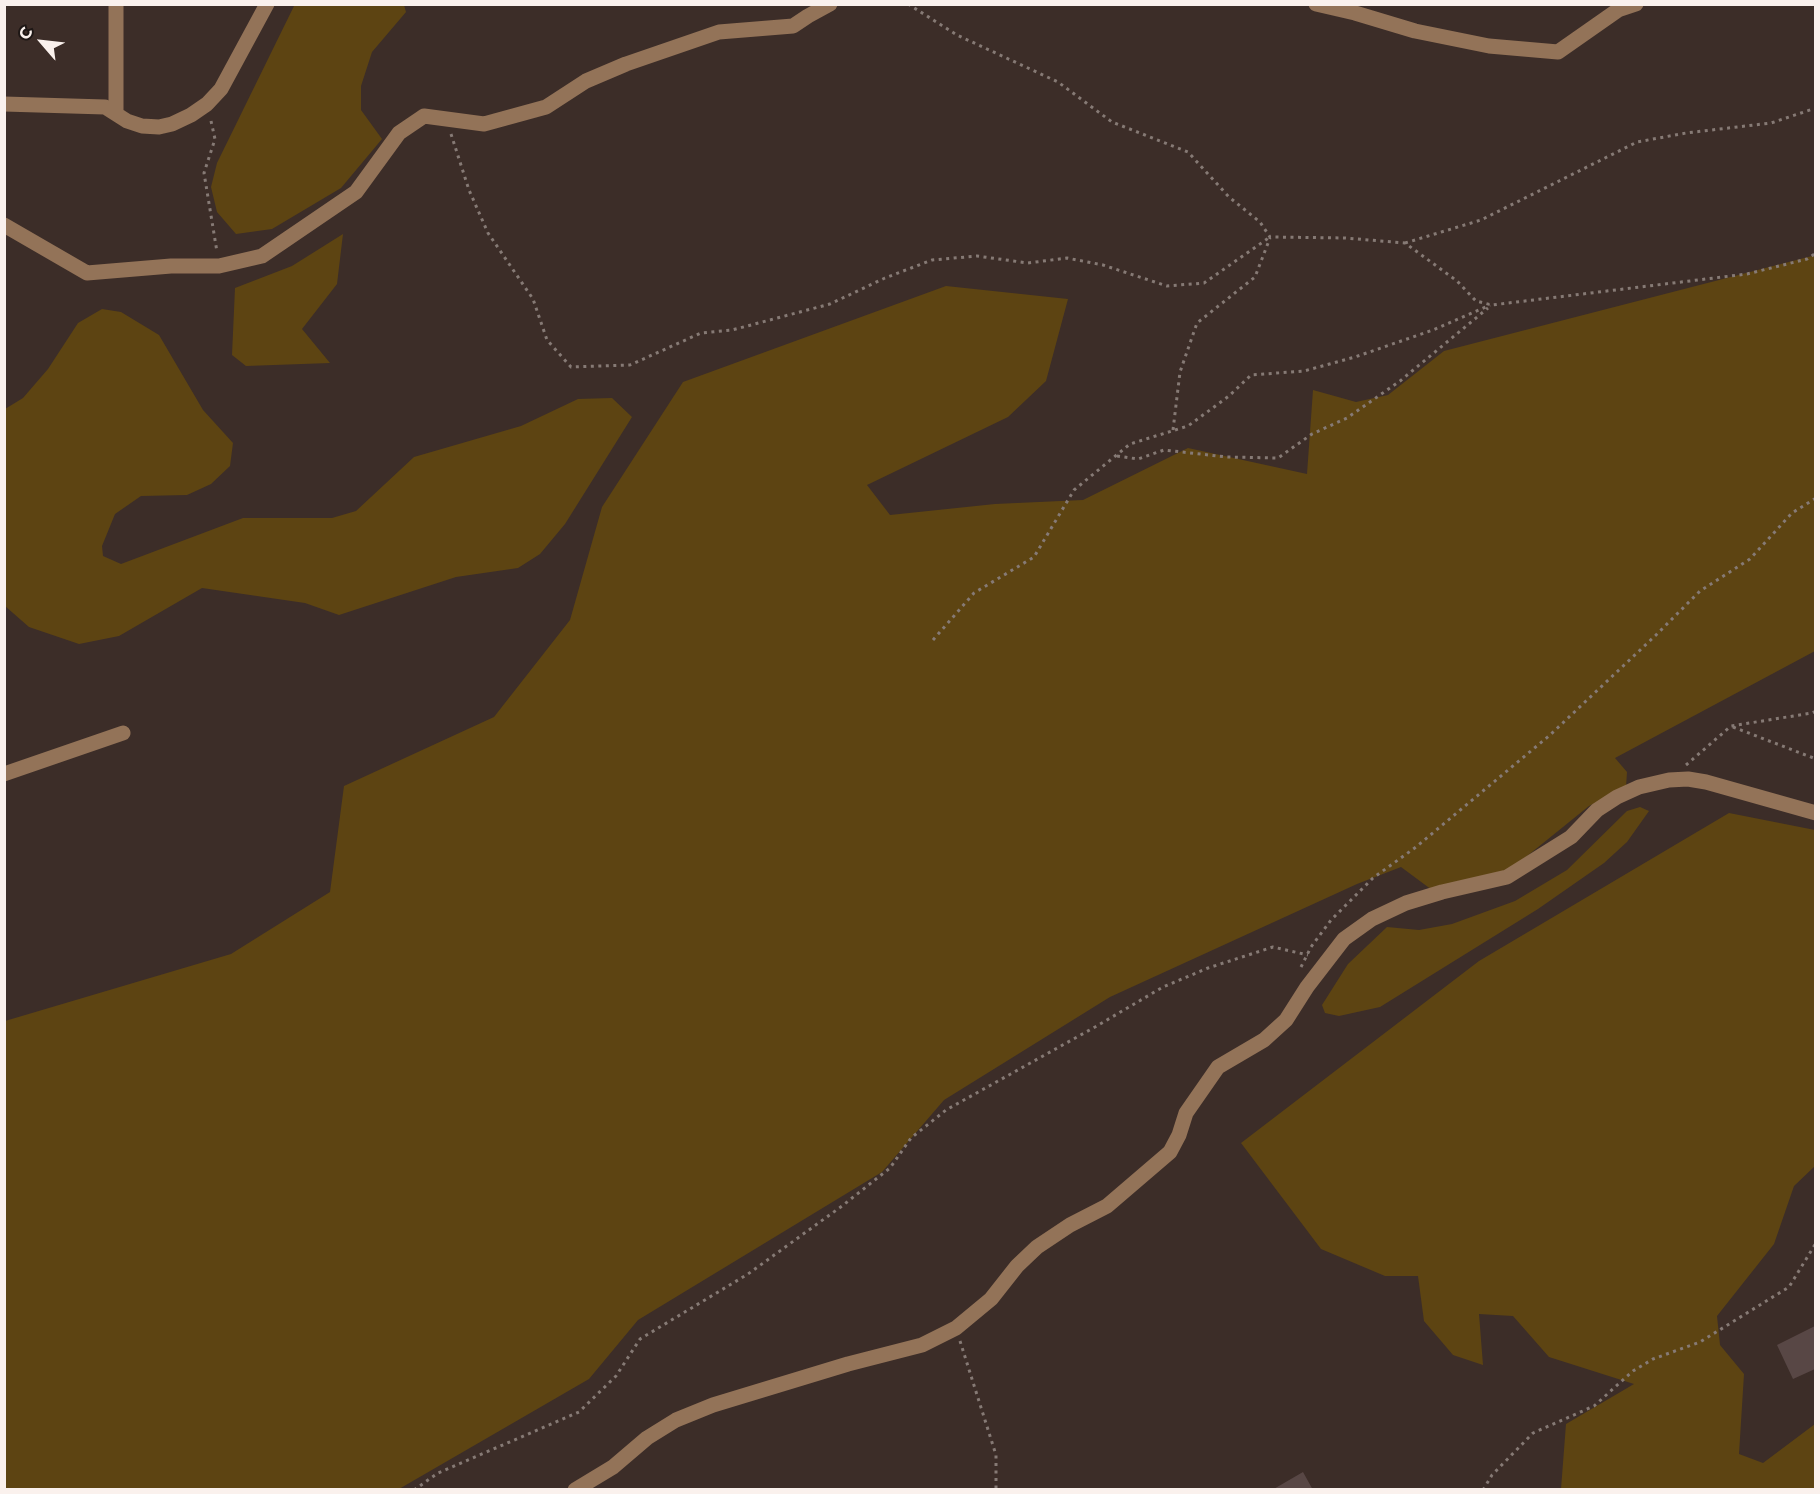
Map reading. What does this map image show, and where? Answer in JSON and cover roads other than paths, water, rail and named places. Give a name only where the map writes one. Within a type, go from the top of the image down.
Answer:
[{"type":"street","points":[[116,4],[116,113]]},
{"type":"street","points":[[4,104],[105,107],[127,121],[142,126],[159,127],[191,115],[207,104],[221,89],[267,4]]},
{"type":"street","points":[[4,225],[87,273],[171,266],[219,266],[262,256],[356,192],[399,133],[424,116],[484,124],[546,107],[586,81],[626,64],[719,32],[793,26],[830,4]]},
{"type":"street","points":[[1316,4],[1415,31],[1489,46],[1558,52],[1618,10],[1636,4]]},
{"type":"street","points":[[4,774],[123,733]]},
{"type":"street","points":[[575,1490],[613,1467],[647,1438],[676,1420],[735,1398],[848,1364],[922,1345],[956,1328],[991,1299],[1017,1266],[1037,1247],[1070,1225],[1107,1206],[1170,1152],[1179,1136],[1186,1113],[1218,1066],[1264,1040],[1286,1020],[1307,987],[1344,939],[1372,919],[1406,903],[1507,877],[1571,837],[1597,810],[1639,787],[1669,780],[1688,779],[1815,813]]}]
